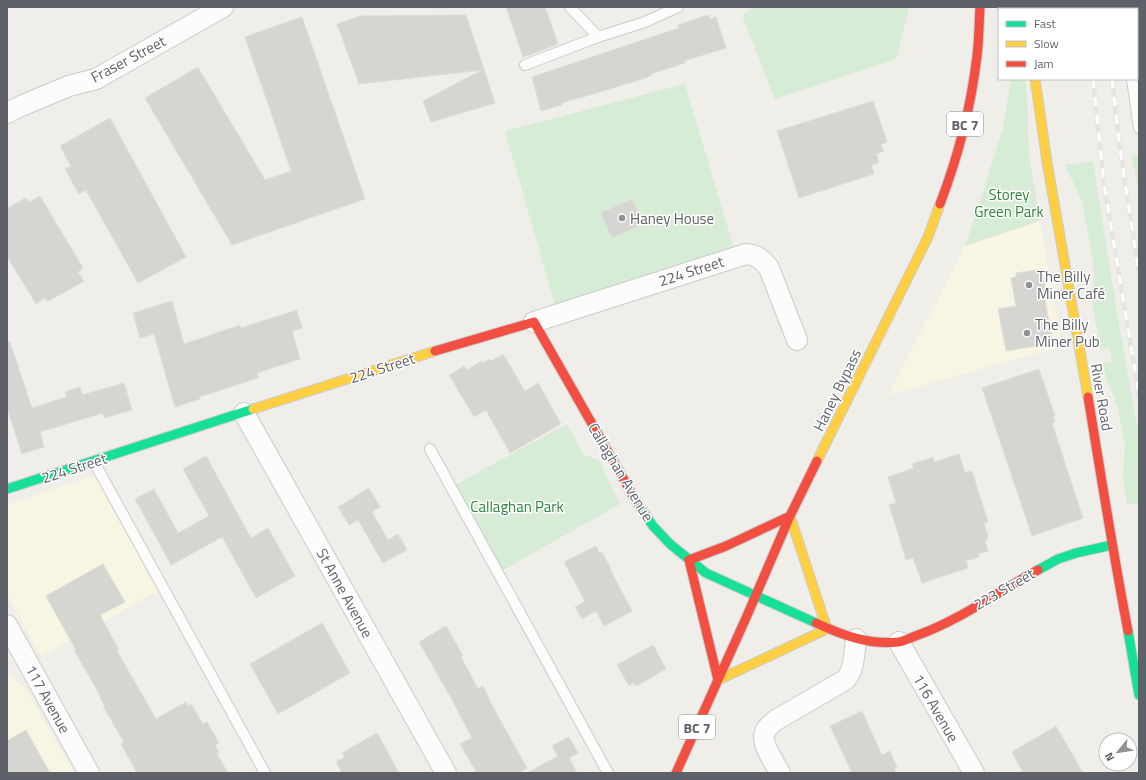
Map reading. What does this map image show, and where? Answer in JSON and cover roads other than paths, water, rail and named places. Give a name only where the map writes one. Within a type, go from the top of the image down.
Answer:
[{"type":"main road","name":"Haney Bypass","points":[[676,773],[756,596],[790,516],[928,237],[952,172],[966,120],[977,56],[980,7]]},
{"type":"main road","name":"River Road","points":[[1035,80],[1046,162],[1062,243],[1112,545],[1139,695]]},
{"type":"main road","name":"224 Street","points":[[7,489],[427,353],[534,322]]},
{"type":"main road","name":"Callaghan Avenue","points":[[534,322],[637,503],[653,526],[670,544],[706,573],[827,629],[856,639],[877,642],[899,642]]},
{"type":"main road","points":[[790,516],[827,629],[718,680],[689,560],[726,546],[790,516]]},
{"type":"main road","name":"223 Street","points":[[899,642],[948,622],[1058,559],[1076,552],[1112,545]]},
{"type":"street","name":"Fraser Street","points":[[7,113],[69,86],[96,78],[223,7]]},
{"type":"street","name":"224 Street","points":[[534,322],[746,254],[759,257],[768,268],[797,340]]},
{"type":"street","name":"St Anne Avenue","points":[[244,413],[446,773]]},
{"type":"street","name":"117 Avenue","points":[[7,625],[89,773]]},
{"type":"street","points":[[780,773],[766,748],[764,733],[776,720],[845,680],[852,670],[856,639]]},
{"type":"street","name":"116 Avenue","points":[[899,642],[974,773]]},
{"type":"lane","points":[[570,7],[598,37]]},
{"type":"lane","points":[[525,65],[598,37],[645,22],[678,7]]},
{"type":"lane","points":[[1132,80],[1139,128]]},
{"type":"lane","points":[[430,449],[608,773]]},
{"type":"lane","points":[[94,462],[265,773]]},
{"type":"railway","points":[[1093,80],[1104,184],[1139,395]]},
{"type":"railway","points":[[1112,80],[1120,149],[1139,274]]},
{"type":"place","name":"Haney House","points":[[622,218]]},
{"type":"place","name":"The Billy Miner Café","points":[[1029,285]]},
{"type":"place","name":"The Billy Miner Pub","points":[[1027,333]]},
{"type":"park label","name":"Storey Green Park","points":[[1009,202]]},
{"type":"park label","name":"Callaghan Park","points":[[517,506]]}]
